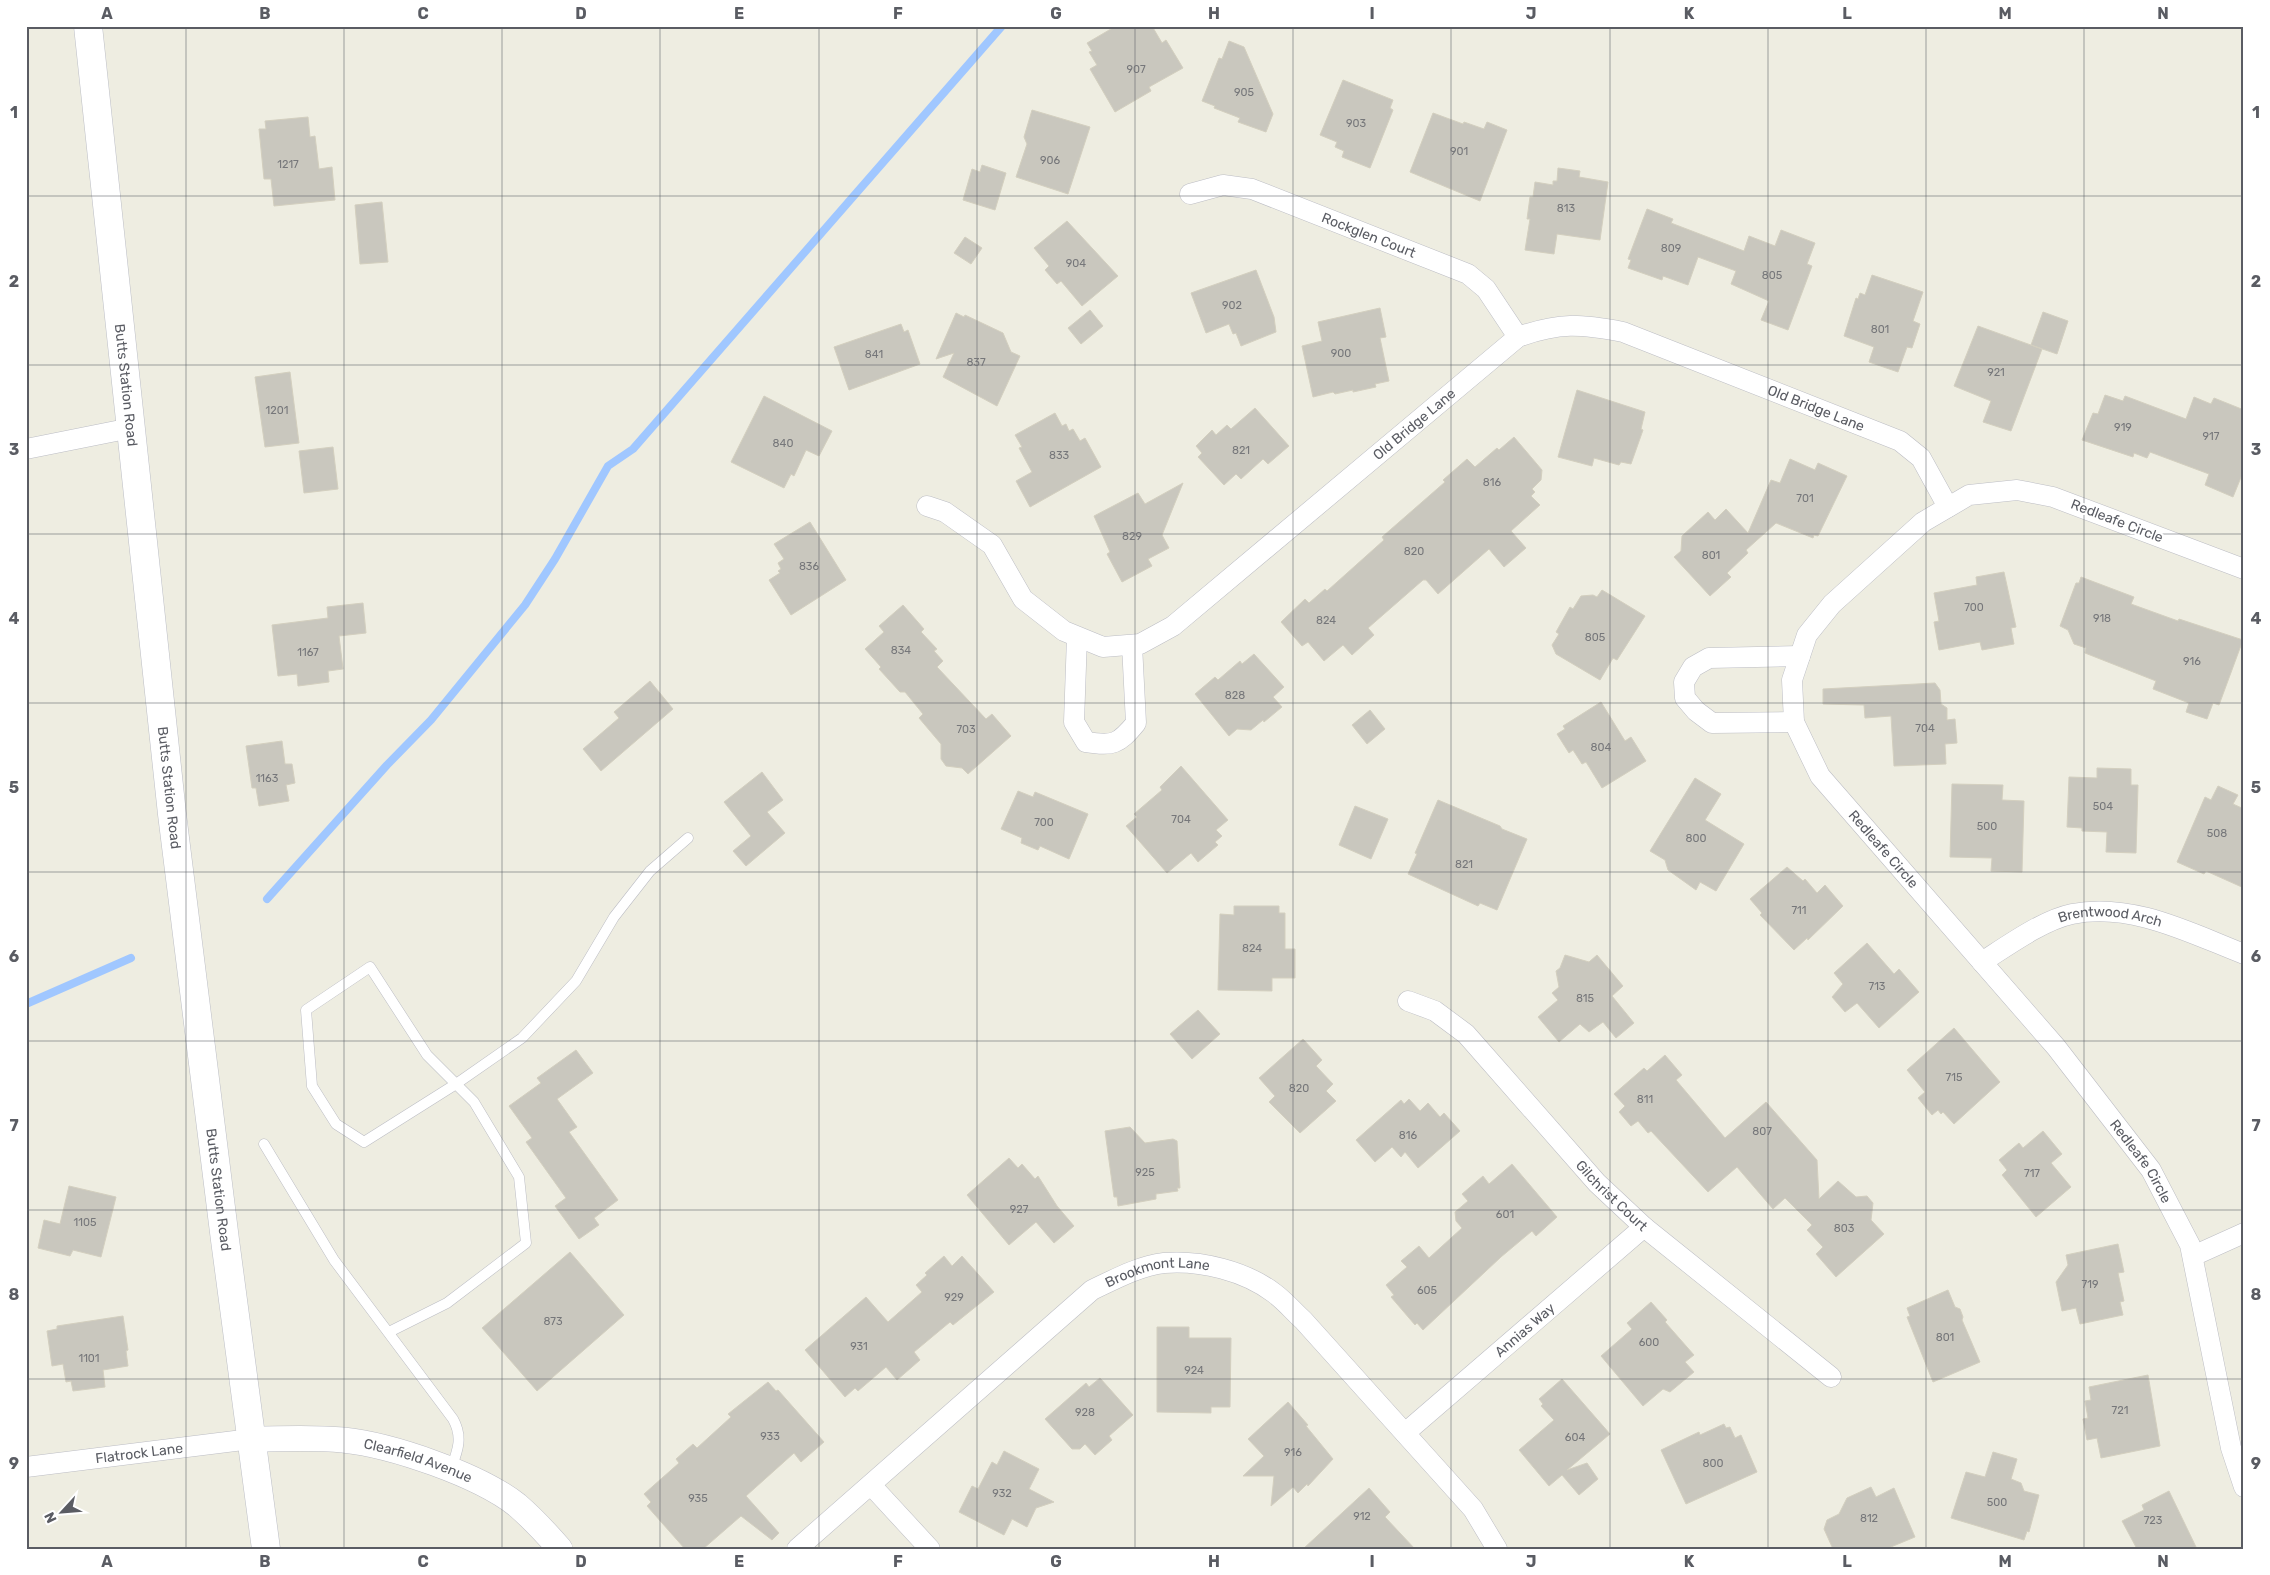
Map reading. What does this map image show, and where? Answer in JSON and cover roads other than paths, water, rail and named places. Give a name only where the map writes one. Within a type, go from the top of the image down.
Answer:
[{"type":"main road","name":"Butts Station Road","points":[[88,26],[172,814],[266,1549]]},
{"type":"street","name":"Rockglen Court","points":[[1190,194],[1223,185],[1252,189],[1468,274],[1486,289],[1518,337]]},
{"type":"street","name":"Old Bridge Lane","points":[[927,506],[945,512],[992,545],[1023,599],[1064,632],[1103,647],[1140,644],[1173,626],[1518,337],[1546,327],[1584,325],[1623,332],[1900,442],[1921,458],[1948,507]]},
{"type":"street","points":[[26,449],[131,428]]},
{"type":"street","name":"Redleafe Circle","points":[[2244,569],[2052,497],[2017,490],[1969,495],[1923,522],[1832,604],[1807,635],[1792,680],[1794,722],[1820,776],[2056,1047],[2151,1170],[2190,1244],[2231,1448],[2244,1487]]},
{"type":"street","points":[[1077,637],[1074,722],[1086,742],[1107,745],[1124,738],[1136,723],[1132,645]]},
{"type":"street","points":[[1794,722],[1712,723],[1696,711],[1685,698],[1684,682],[1694,667],[1709,658],[1800,656]]},
{"type":"street","name":"Brentwood Arch","points":[[1982,962],[2033,930],[2071,914],[2107,911],[2154,918],[2244,954]]},
{"type":"street","name":"Gilchrist Court","points":[[1408,1001],[1435,1011],[1466,1034],[1597,1183],[1644,1227],[1830,1377]]},
{"type":"street","name":"Annias Way","points":[[1405,1433],[1644,1227]]},
{"type":"street","points":[[2193,1256],[2244,1233]]},
{"type":"street","name":"Brookmont Lane","points":[[797,1549],[1092,1290],[1126,1273],[1164,1263],[1203,1265],[1222,1270],[1240,1275],[1274,1293],[1303,1320],[1473,1509],[1497,1549]]},
{"type":"street","name":"Flatrock Lane","points":[[26,1467],[251,1439]]},
{"type":"street","name":"Clearfield Avenue","points":[[251,1439],[343,1440],[379,1448],[451,1470],[494,1491],[517,1505],[560,1549]]},
{"type":"street","points":[[871,1485],[930,1549]]},
{"type":"lane","points":[[389,1332],[447,1304],[526,1243],[519,1177],[474,1102],[456,1084],[427,1056],[370,967],[306,1010],[312,1086],[336,1124],[364,1142],[456,1084],[522,1038],[576,981],[614,917],[650,871],[688,838]]},
{"type":"lane","points":[[264,1144],[334,1260],[444,1404],[458,1427],[460,1444],[451,1470]]},
{"type":"waterway","points":[[267,899],[387,765],[431,720],[525,605],[555,559],[608,466],[633,449],[1002,26]]},
{"type":"waterway","points":[[26,1004],[131,958]]}]
